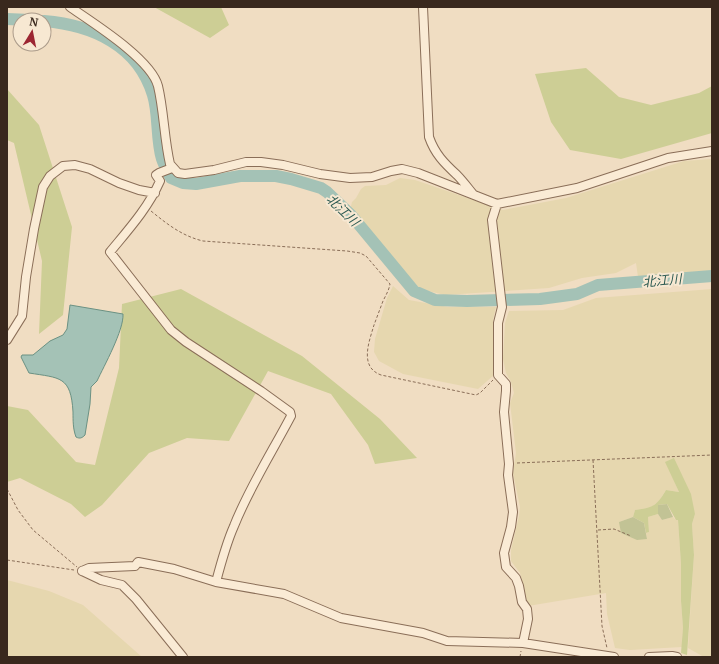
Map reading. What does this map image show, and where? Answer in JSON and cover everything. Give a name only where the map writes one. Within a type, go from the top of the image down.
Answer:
[{"type":"street","points":[[70,7],[109,34],[140,59],[152,72],[157,84],[170,164],[178,173],[185,174],[214,170],[246,162],[261,162],[283,165],[320,174],[350,178],[372,177],[402,169],[418,173],[497,204],[577,188],[668,158],[712,151]]},
{"type":"street","points":[[423,7],[429,138],[433,149],[439,158],[461,179],[474,195]]},
{"type":"street","points":[[7,340],[22,316],[29,254],[34,229],[43,187],[50,176],[63,166],[75,165],[90,169],[119,183],[139,190],[155,193]]},
{"type":"street","points":[[172,168],[156,175],[160,181],[155,193],[146,207],[110,252],[171,330],[186,342],[261,390],[290,412],[291,416],[234,524],[216,582]]},
{"type":"street","points":[[497,204],[492,220],[502,307],[498,323],[498,374],[506,384],[504,412],[509,464],[508,474],[513,512],[511,527],[504,553],[506,567],[516,578],[522,602],[527,609],[528,619],[523,643]]},
{"type":"street","points":[[82,571],[89,568],[135,566],[138,562],[174,569],[216,582],[284,594],[341,618],[423,633],[447,641],[523,643],[611,657]]},
{"type":"street","points":[[82,571],[101,580],[122,586],[136,599],[183,657]]},
{"type":"street","points":[[649,657],[678,657]]},
{"type":"path","points":[[146,207],[176,231],[185,236],[202,241],[347,251],[360,253],[366,256],[390,284],[367,350],[369,364],[373,371],[377,373],[476,395],[480,393],[498,374]]},
{"type":"path","points":[[509,464],[712,454]]},
{"type":"path","points":[[593,459],[602,626],[611,657]]},
{"type":"path","points":[[7,489],[18,510],[33,530],[82,571]]},
{"type":"path","points":[[598,530],[614,529],[631,536]]},
{"type":"path","points":[[7,560],[82,571]]},
{"type":"shaded area","points":[[712,159],[712,272],[638,277],[636,263],[616,273],[582,278],[549,288],[445,295],[420,289],[350,210],[352,202],[361,189],[365,186],[386,185],[400,178],[415,180],[503,210],[566,198],[684,161]]},
{"type":"shaded area","points":[[393,286],[409,300],[448,307],[496,307],[493,320],[496,335],[494,375],[478,389],[403,374],[379,361],[374,352],[375,339],[387,298]]},
{"type":"shaded area","points":[[712,289],[712,657],[704,657],[688,648],[694,555],[692,524],[695,514],[666,462],[679,492],[666,490],[659,501],[650,508],[635,510],[633,517],[619,522],[647,539],[646,533],[649,532],[648,517],[658,514],[662,520],[673,517],[678,520],[681,564],[683,628],[682,647],[630,650],[615,648],[607,614],[606,593],[528,606],[520,573],[511,561],[511,550],[520,507],[513,473],[516,453],[510,403],[514,393],[511,382],[506,373],[503,359],[505,323],[509,311],[563,310],[596,298]]},
{"type":"shaded area","points":[[70,305],[123,314],[120,329],[113,348],[97,381],[91,387],[85,435],[80,438],[76,437],[75,434],[73,425],[72,400],[70,391],[66,385],[56,378],[29,373],[21,357],[22,355],[33,355],[50,341],[63,335],[67,329]]},
{"type":"shaded area","points":[[7,580],[49,591],[83,605],[142,657],[7,657]]},
{"type":"green space","points":[[154,7],[221,7],[229,25],[210,38]]},
{"type":"green space","points":[[586,68],[619,97],[651,105],[699,93],[712,86],[712,133],[621,159],[570,150],[551,122],[535,74]]},
{"type":"green space","points":[[7,89],[39,125],[72,227],[63,315],[39,334],[42,261],[14,143],[7,140]]},
{"type":"green space","points":[[181,289],[302,356],[380,419],[417,458],[375,464],[368,445],[331,394],[268,371],[229,441],[187,438],[149,453],[102,505],[85,517],[71,504],[20,478],[7,482],[7,406],[28,410],[76,462],[95,465],[119,368],[122,304]]},
{"type":"green space","points":[[674,458],[691,494],[695,514],[692,524],[694,555],[687,655],[681,653],[683,628],[678,520],[676,520],[667,504],[658,505],[658,514],[648,517],[649,532],[646,533],[644,523],[633,517],[635,510],[650,507],[657,503],[666,490],[679,492],[665,462]]},
{"type":"green space","points":[[667,504],[673,517],[662,520],[658,514],[658,505]]},
{"type":"green space","points":[[633,517],[644,523],[647,539],[637,540],[621,533],[619,522]]},
{"type":"waterway","name":"北江川","points":[[7,19],[12,19]]},
{"type":"waterway","name":"北江川","points":[[52,22],[79,27],[96,33],[125,51],[136,63],[146,78],[153,95],[160,152],[171,178],[183,183],[196,184],[240,176],[276,176],[321,188],[351,215],[414,291],[435,300],[467,301],[540,299],[577,294],[598,285],[712,276]]}]
